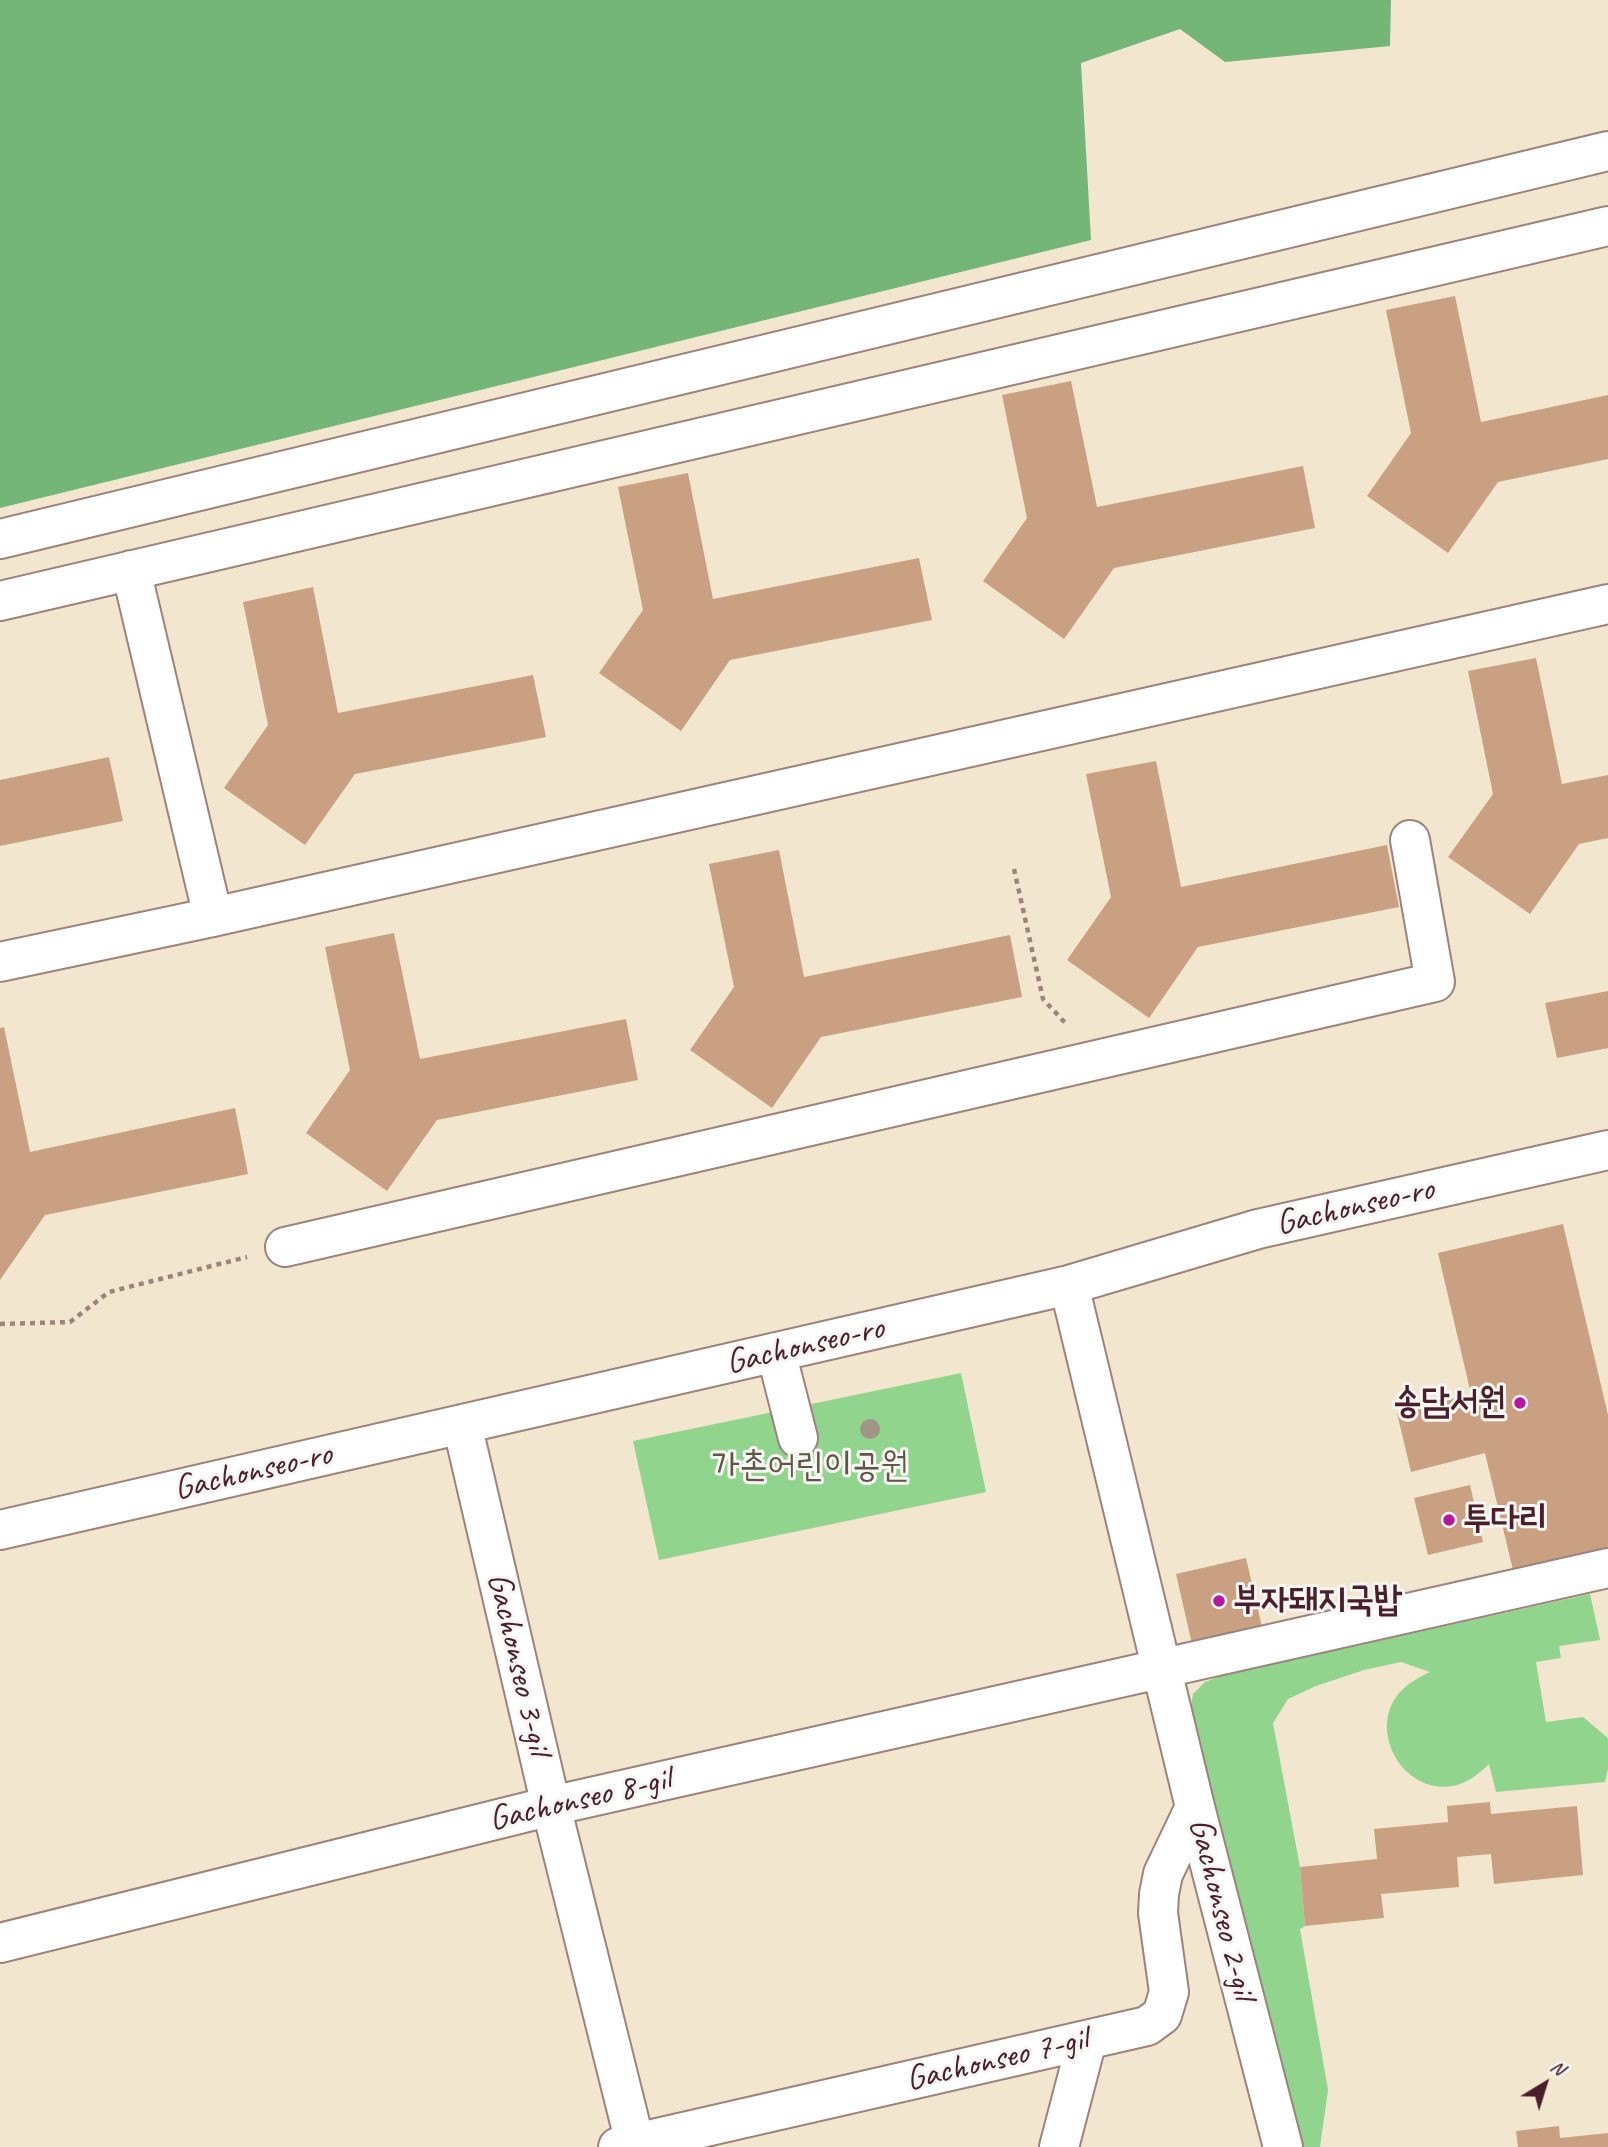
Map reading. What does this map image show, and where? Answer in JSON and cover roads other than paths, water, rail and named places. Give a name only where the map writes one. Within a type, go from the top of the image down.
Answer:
[{"type":"street","points":[[0,539],[1608,151]]},
{"type":"street","points":[[0,601],[1608,226]]},
{"type":"street","points":[[131,570],[213,917]]},
{"type":"street","points":[[0,962],[213,917],[1608,604]]},
{"type":"street","points":[[285,1247],[1435,982],[1410,840]]},
{"type":"street","name":"Gachonseo-ro","points":[[0,1530],[1069,1285],[1258,1229],[1608,1150]]},
{"type":"street","name":"Gachonseo 2-gil","points":[[1069,1285],[1195,1807],[1283,2147]]},
{"type":"street","points":[[776,1352],[798,1438]]},
{"type":"street","name":"Gachonseo 3-gil","points":[[462,1424],[630,2146]]},
{"type":"street","points":[[1162,1670],[1608,1568]]},
{"type":"street","name":"Gachonseo 8-gil","points":[[0,1942],[551,1806],[1162,1670]]},
{"type":"street","name":"Gachonseo 7-gil","points":[[630,2146],[1146,2026],[1162,2015],[1169,1992],[1158,1913],[1163,1874],[1195,1807]]},
{"type":"street","points":[[1059,2147],[1087,2040]]},
{"type":"place","name":"송담서원","points":[[1520,1403]]},
{"type":"place","name":"투다리","points":[[1449,1520]]},
{"type":"place","name":"부자돼지국밥","points":[[1219,1601]]},
{"type":"park label","name":"가촌어린이공원","points":[[810,1467]]}]
